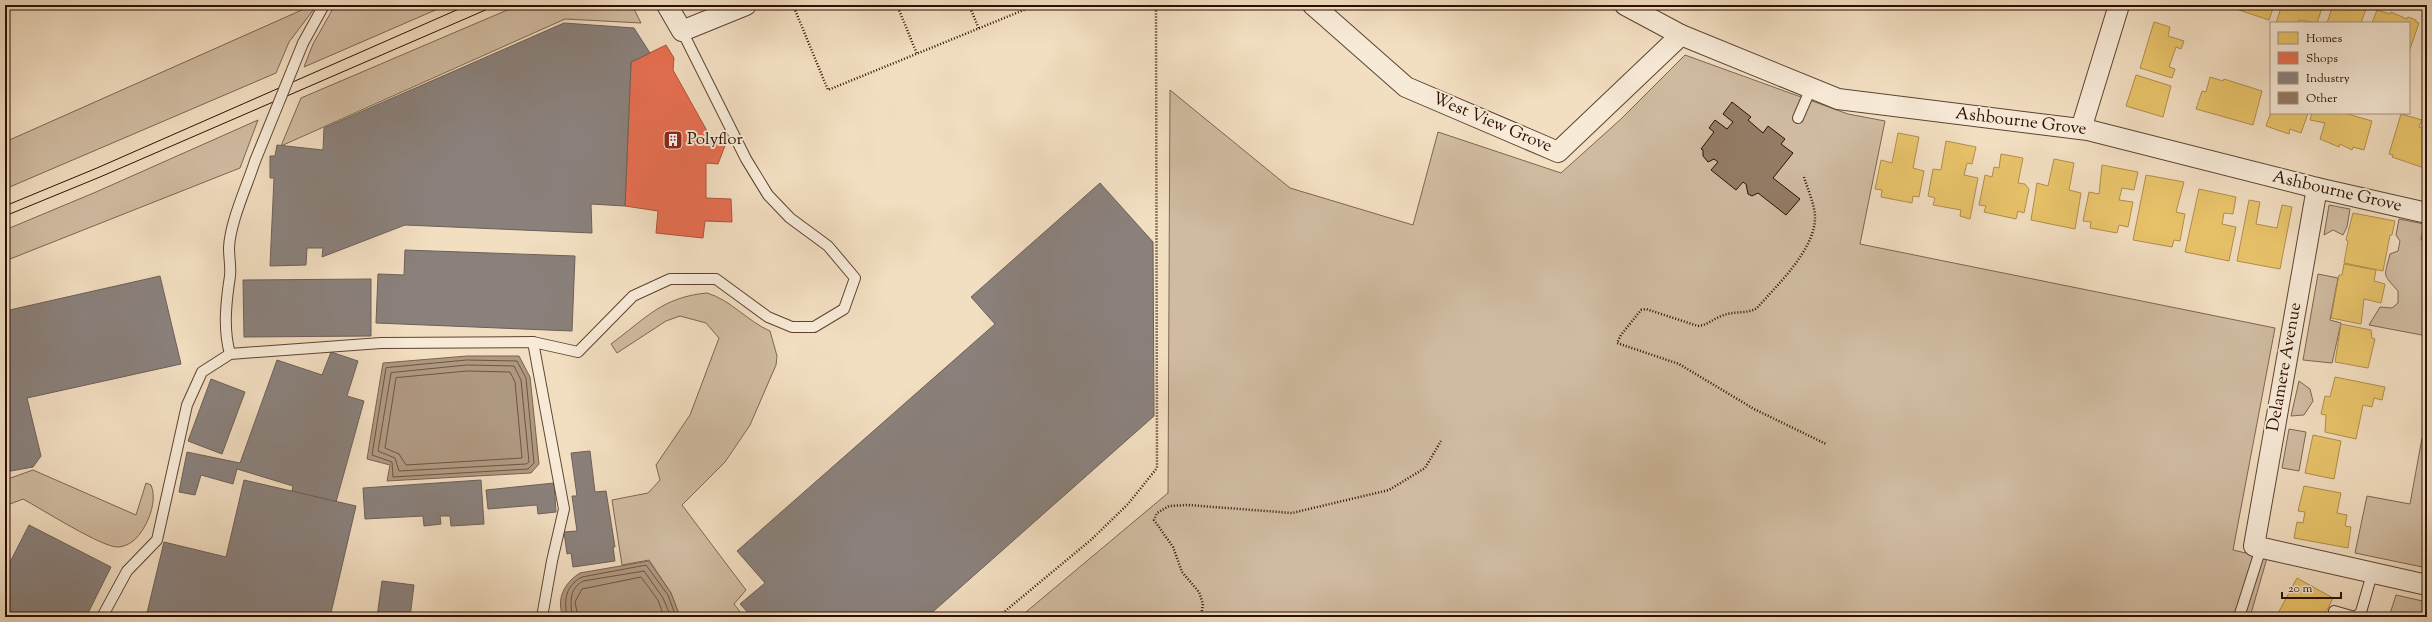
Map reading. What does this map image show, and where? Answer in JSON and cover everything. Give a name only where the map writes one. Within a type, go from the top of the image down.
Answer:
[{"type":"street","points":[[667,5],[682,31],[746,5]]},
{"type":"street","name":"West View Grove","points":[[1314,5],[1406,86],[1558,152],[1681,35]]},
{"type":"street","name":"Ashbourne Grove","points":[[1625,5],[1681,35],[1838,99],[2081,129],[2317,188],[2427,213]]},
{"type":"street","points":[[2081,129],[2119,5]]},
{"type":"street","name":"Delamere Avenue","points":[[2257,547],[2317,188]]},
{"type":"street","points":[[2257,547],[2427,586]]},
{"type":"lane","points":[[230,354],[226,341],[226,303],[231,265],[229,248],[236,218],[255,161],[303,43],[324,5]]},
{"type":"lane","points":[[102,617],[127,571],[156,540],[187,405],[202,372],[230,354],[381,344],[533,342],[578,352],[633,296],[670,279],[716,279],[768,317],[792,327],[814,327],[844,309],[855,278],[828,246],[790,218],[768,195],[746,159],[682,31]]},
{"type":"lane","points":[[1798,118],[1811,88]]},
{"type":"lane","points":[[533,342],[564,509],[552,561],[542,617]]},
{"type":"lane","points":[[2239,617],[2257,547]]},
{"type":"lane","points":[[2334,611],[2355,617],[2361,612],[2372,574]]},
{"type":"path","points":[[793,5],[828,90],[1036,5]]},
{"type":"path","points":[[897,5],[917,54]]},
{"type":"path","points":[[969,5],[979,29]]},
{"type":"path","points":[[998,617],[1092,539],[1128,504],[1157,468],[1156,5]]},
{"type":"path","points":[[1804,178],[1814,207],[1815,217],[1812,230],[1798,260],[1757,308],[1753,311],[1738,311],[1723,315],[1698,326],[1646,309],[1641,310],[1617,343],[1679,364],[1754,409],[1826,444]]},
{"type":"path","points":[[1201,617],[1203,604],[1199,592],[1182,572],[1173,547],[1154,520],[1157,512],[1169,506],[1188,505],[1292,513],[1388,490],[1425,468],[1441,440]]},
{"type":"shaded area","points":[[313,5],[317,5],[289,42],[276,73],[5,189],[5,142]]},
{"type":"shaded area","points":[[335,5],[447,5],[304,67],[313,44]]},
{"type":"shaded area","points":[[519,5],[632,5],[641,23],[565,19],[281,146],[301,98]]},
{"type":"shaded area","points":[[1685,55],[1848,114],[1885,121],[1860,244],[2275,328],[2233,550],[2267,558],[2250,617],[1020,617],[1168,493],[1170,90],[1290,188],[1413,225],[1438,132],[1561,173],[1621,119]]},
{"type":"shaded area","points":[[258,120],[240,168],[5,261],[5,230],[96,192]]},
{"type":"shaded area","points":[[2329,205],[2350,209],[2347,227],[2343,235],[2333,230],[2324,235]]},
{"type":"shaded area","points":[[2399,219],[2424,224],[2421,240],[2427,242],[2425,271],[2427,272],[2427,336],[2369,325],[2380,307],[2392,308],[2398,303],[2398,291],[2387,278],[2386,272],[2390,254],[2398,251],[2400,241],[2396,235]]},
{"type":"shaded area","points":[[2318,274],[2338,278],[2330,320],[2341,323],[2332,363],[2303,360]]},
{"type":"shaded area","points":[[707,293],[724,300],[754,322],[770,331],[777,356],[776,365],[750,425],[725,462],[682,505],[746,590],[734,604],[744,617],[680,617],[671,593],[649,560],[622,565],[612,500],[648,493],[660,480],[656,465],[690,415],[719,338],[706,323],[680,316],[666,321],[617,353],[611,344],[644,318],[666,304],[691,295]]},
{"type":"shaded area","points":[[2299,381],[2310,389],[2313,401],[2304,415],[2291,416]]},
{"type":"shaded area","points":[[2289,429],[2306,432],[2299,471],[2282,468]]},
{"type":"shaded area","points":[[2422,438],[2427,439],[2427,568],[2355,553],[2367,496],[2410,504]]},
{"type":"shaded area","points":[[33,470],[136,515],[146,483],[151,485],[153,494],[152,510],[146,524],[136,539],[124,546],[111,546],[100,542],[23,499],[5,506],[5,480]]},
{"type":"shaded area","points":[[2396,595],[2427,602],[2427,617],[2389,617]]},
{"type":"water","points":[[467,356],[519,356],[530,377],[539,464],[531,473],[387,481],[390,465],[367,459],[383,363]]},
{"type":"water","points":[[649,561],[671,593],[680,617],[563,617],[560,604],[563,592],[574,577],[580,573]]},
{"type":"building: Homes","points":[[2237,5],[2274,5],[2269,20],[2236,9]]},
{"type":"building: Homes","points":[[2282,5],[2323,5],[2317,22],[2299,20],[2298,22],[2276,22]]},
{"type":"building: Homes","points":[[2333,5],[2367,6],[2361,22],[2327,22]]},
{"type":"building: Homes","points":[[2377,10],[2390,14],[2391,12],[2407,19],[2408,17],[2419,23],[2410,49],[2410,22],[2372,22]]},
{"type":"building: Homes","points":[[2154,22],[2170,27],[2168,36],[2184,41],[2181,49],[2176,47],[2169,67],[2175,69],[2172,78],[2140,68]]},
{"type":"building: Homes","points":[[2136,75],[2171,86],[2163,117],[2126,106]]},
{"type":"building: Homes","points":[[2210,77],[2223,81],[2224,79],[2262,91],[2253,125],[2196,109],[2202,91],[2206,92]]},
{"type":"building: Homes","points":[[2270,114],[2308,114],[2301,133],[2290,129],[2289,134],[2266,126]]},
{"type":"building: Homes","points":[[2312,114],[2348,114],[2372,121],[2364,150],[2353,147],[2352,150],[2340,144],[2339,147],[2320,139],[2325,123],[2310,120]]},
{"type":"building: Homes","points":[[2401,114],[2422,120],[2419,127],[2427,130],[2427,169],[2392,157],[2393,155],[2389,154]]},
{"type":"building: Homes","points":[[1898,133],[1919,137],[1913,168],[1924,171],[1919,197],[1913,196],[1912,203],[1881,197],[1882,190],[1875,189],[1881,160],[1892,163]]},
{"type":"building: Homes","points":[[1946,141],[1976,147],[1972,164],[1967,163],[1964,175],[1978,178],[1970,219],[1960,216],[1961,210],[1933,205],[1935,198],[1928,196],[1933,169],[1941,170]]},
{"type":"building: Homes","points":[[2001,154],[2023,158],[2018,183],[2025,184],[2029,189],[2024,213],[2018,211],[2016,219],[1984,212],[1986,206],[1979,205],[1985,175],[1992,177],[1994,167],[1999,168]]},
{"type":"building: Homes","points":[[2054,159],[2074,163],[2069,190],[2081,193],[2075,229],[2031,220],[2037,183],[2048,186]]},
{"type":"building: Homes","points":[[2102,165],[2138,172],[2134,190],[2122,188],[2119,200],[2133,202],[2128,227],[2119,225],[2117,233],[2090,228],[2091,222],[2083,221],[2089,192],[2099,194]]},
{"type":"building: Homes","points":[[2146,175],[2184,182],[2176,212],[2185,214],[2180,241],[2174,240],[2172,247],[2133,240]]},
{"type":"building: Homes","points":[[2199,189],[2236,197],[2233,214],[2224,213],[2222,224],[2236,227],[2229,261],[2185,252]]},
{"type":"building: Homes","points":[[2249,200],[2260,202],[2256,224],[2277,228],[2282,205],[2292,207],[2280,269],[2237,261]]},
{"type":"building: Homes","points":[[2353,213],[2395,221],[2392,235],[2390,235],[2383,271],[2344,263],[2348,241],[2346,240]]},
{"type":"building: Homes","points":[[2344,264],[2376,270],[2374,281],[2385,284],[2381,303],[2364,299],[2361,324],[2331,318],[2339,275],[2342,275]]},
{"type":"building: Homes","points":[[2341,324],[2371,330],[2372,338],[2375,339],[2368,368],[2335,362]]},
{"type":"building: Homes","points":[[2335,377],[2385,387],[2382,400],[2374,398],[2372,407],[2363,405],[2356,439],[2325,432],[2326,415],[2321,414],[2325,396],[2330,397]]},
{"type":"building: Homes","points":[[2313,435],[2341,441],[2334,479],[2305,473]]},
{"type":"building: Homes","points":[[2304,486],[2341,493],[2337,513],[2347,515],[2345,526],[2351,527],[2348,548],[2294,538],[2297,522],[2303,523],[2305,512],[2298,511]]},
{"type":"building: Homes","points":[[2297,578],[2333,598],[2324,616],[2319,613],[2317,617],[2276,617]]},
{"type":"building: Shops","name":"Polyflor","points":[[666,45],[674,58],[673,70],[711,138],[726,143],[718,164],[706,163],[706,198],[731,199],[732,222],[705,221],[703,238],[656,233],[658,211],[625,206],[631,62]]},
{"type":"building: Industry","points":[[564,23],[634,28],[650,53],[631,62],[625,206],[591,204],[592,233],[405,225],[322,257],[323,248],[307,248],[306,265],[270,266],[274,178],[270,178],[270,156],[275,156],[277,145],[323,150],[324,128]]},
{"type":"building: Industry","points":[[1100,183],[1153,242],[1154,416],[927,617],[752,617],[740,604],[765,583],[737,551],[995,324],[971,297]]},
{"type":"building: Industry","points":[[405,250],[575,256],[572,331],[376,323],[378,274],[404,275]]},
{"type":"building: Industry","points":[[160,276],[181,364],[27,398],[41,456],[33,467],[5,472],[5,311]]},
{"type":"building: Industry","points":[[371,279],[371,336],[244,337],[243,280]]},
{"type":"building: Industry","points":[[331,352],[358,361],[347,396],[364,401],[336,502],[292,491],[293,486],[237,469],[233,484],[201,475],[195,495],[179,492],[187,452],[240,463],[277,360],[322,375]]},
{"type":"building: Industry","points":[[211,379],[245,392],[222,454],[188,441]]},
{"type":"building: Industry","points":[[590,451],[595,492],[606,491],[615,547],[613,547],[615,561],[573,567],[571,553],[567,554],[564,532],[577,531],[572,496],[577,496],[571,453]]},
{"type":"building: Industry","points":[[244,480],[356,506],[330,617],[146,617],[164,542],[226,557]]},
{"type":"building: Industry","points":[[481,480],[484,524],[451,526],[450,516],[440,516],[441,524],[424,526],[423,516],[365,519],[363,488]]},
{"type":"building: Industry","points":[[554,483],[556,512],[538,514],[537,505],[488,509],[486,490]]},
{"type":"building: Industry","points":[[29,525],[111,567],[86,617],[5,617],[5,572]]},
{"type":"building: Industry","points":[[382,581],[414,585],[410,617],[377,617]]},
{"type":"building: Other","points":[[1732,102],[1751,117],[1748,120],[1763,133],[1768,126],[1785,139],[1781,144],[1793,153],[1773,178],[1800,199],[1786,215],[1758,193],[1752,196],[1748,194],[1746,184],[1743,182],[1736,190],[1711,170],[1718,162],[1714,159],[1708,162],[1703,156],[1703,150],[1701,149],[1714,132],[1709,128],[1715,120],[1727,129],[1733,122],[1723,114]]},
{"type":"tram line","points":[[5,206],[97,168],[468,5]]},
{"type":"tram line","points":[[5,216],[100,177],[497,5]]},
{"type":"place","name":"Polyflor","points":[[673,140]]}]
